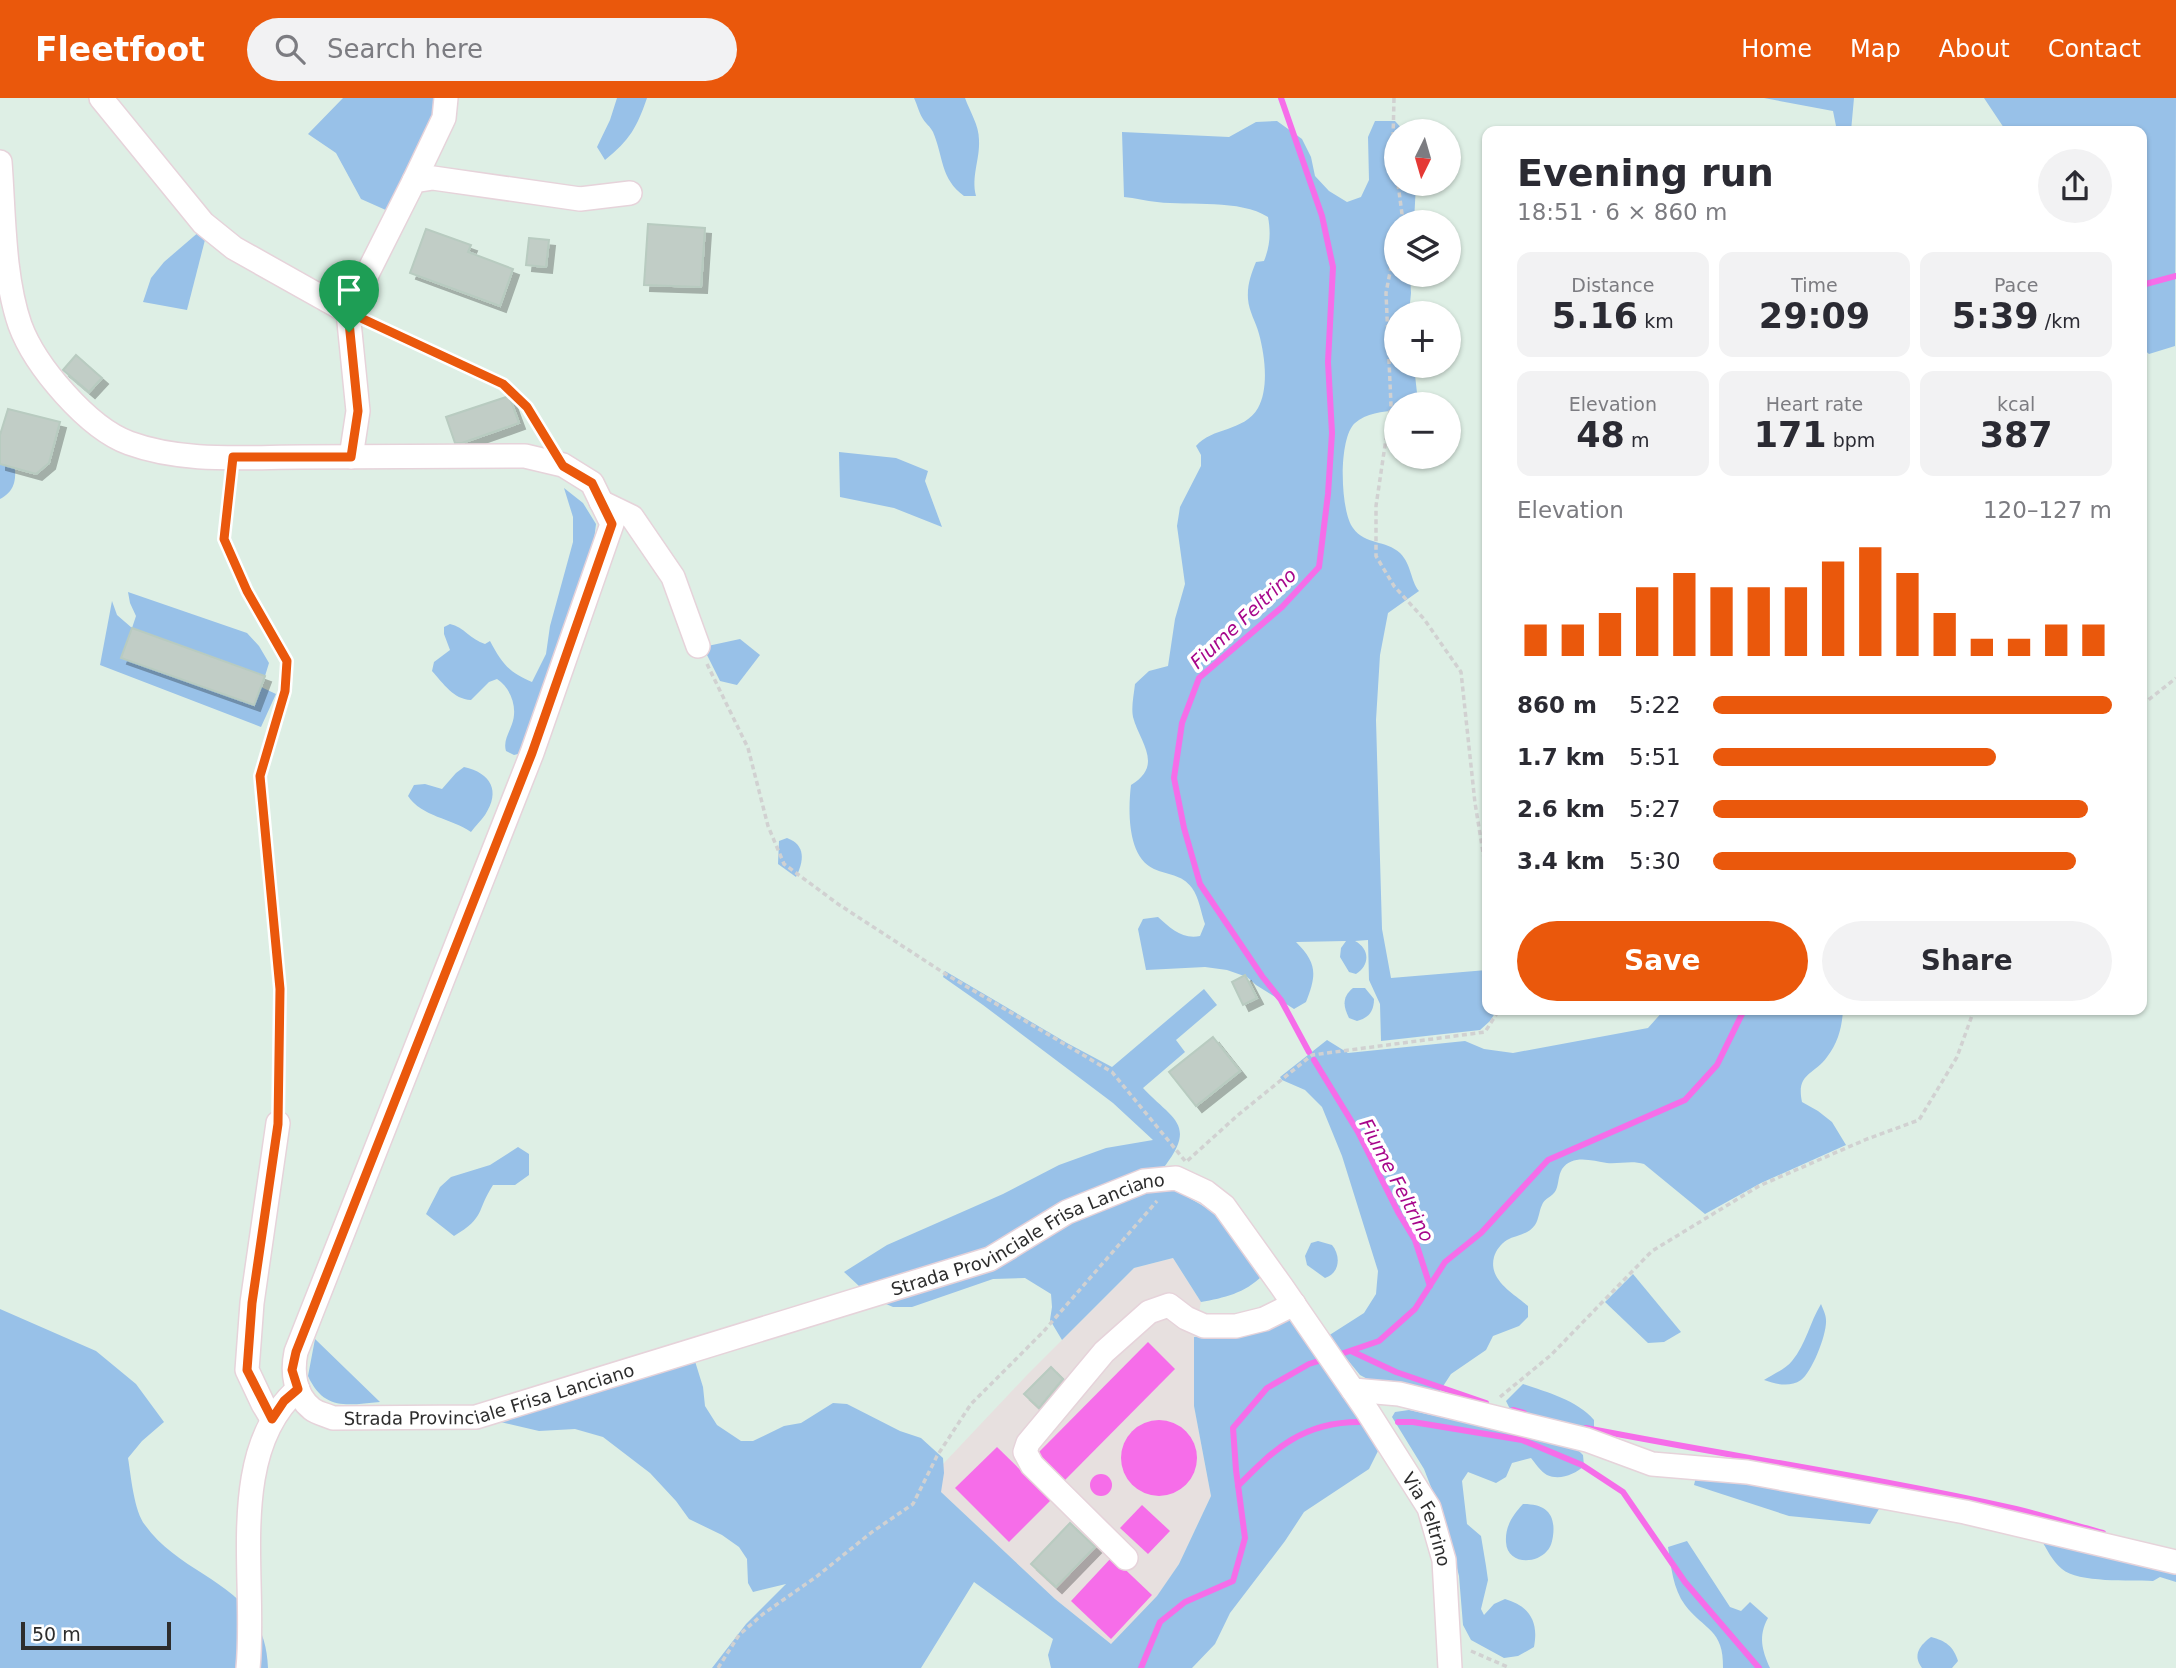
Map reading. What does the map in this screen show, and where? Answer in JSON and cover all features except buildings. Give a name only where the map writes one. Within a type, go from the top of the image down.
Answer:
[{"type":"street","points":[[101,98],[203,223],[234,248],[348,312]]},
{"type":"street","points":[[351,457],[358,411],[348,312],[444,118],[446,98]]},
{"type":"street","points":[[0,162],[10,277],[20,325],[38,359],[65,395],[99,424],[126,442],[164,452],[204,457],[525,456],[563,466],[592,483],[612,524],[532,753],[296,1352],[292,1370],[298,1389],[284,1401],[272,1419],[259,1452],[249,1503],[252,1637],[248,1668]]},
{"type":"street","points":[[414,181],[433,178],[580,199],[630,193]]},
{"type":"street","points":[[601,502],[632,517],[673,577],[698,646]]},
{"type":"street","points":[[272,1419],[247,1370],[252,1303],[278,1124]]},
{"type":"street","name":"Strada Provinciale Frisa Lanciano","points":[[298,1389],[312,1409],[333,1418],[476,1417],[990,1259],[1067,1212],[1144,1181],[1176,1178],[1206,1192],[1224,1206],[1353,1390]]},
{"type":"street","points":[[1126,1558],[1032,1465],[1025,1452],[1028,1443],[1104,1352],[1149,1312],[1169,1305],[1196,1325],[1236,1326],[1266,1318],[1294,1304]]},
{"type":"street","points":[[1353,1390],[1399,1394],[1479,1413],[1587,1440],[1652,1464],[1747,1472],[1965,1513],[2176,1562]]},
{"type":"street","name":"Via Feltrino","points":[[1353,1390],[1429,1508],[1444,1560],[1450,1668]]},
{"type":"path","points":[[1393,119],[1394,98]]},
{"type":"path","points":[[1387,287],[1391,405],[1376,506],[1376,556],[1394,586],[1424,619],[1461,672],[1482,846]]},
{"type":"path","points":[[348,312],[503,384],[527,407],[563,466]]},
{"type":"path","points":[[233,457],[224,539],[247,591],[287,661],[285,691],[260,776],[280,989],[278,1124]]},
{"type":"path","points":[[698,646],[748,748],[768,826],[785,864],[838,904],[947,975],[1112,1072],[1186,1162],[1238,1115],[1312,1055],[1485,1032],[1496,1015]]},
{"type":"path","points":[[2147,701],[2176,678]]},
{"type":"path","points":[[1479,1413],[1551,1355],[1652,1251],[1759,1186],[1867,1139],[1919,1120],[1957,1057],[1972,1015]]},
{"type":"path","points":[[718,1668],[739,1635],[763,1614],[913,1504],[937,1456],[971,1404],[1043,1332],[1119,1248],[1176,1178]]},
{"type":"path","points":[[1449,1644],[1477,1652],[1510,1668]]},
{"type":"shaded area","points":[[343,98],[442,98],[388,211],[361,199],[336,153],[308,134]]},
{"type":"shaded area","points":[[617,98],[647,98],[632,132],[605,160],[597,147]]},
{"type":"shaded area","points":[[914,98],[965,98],[979,134],[974,182],[976,196],[964,196],[951,182],[937,141]]},
{"type":"shaded area","points":[[1764,98],[1854,98],[1851,126],[1836,126],[1833,111]]},
{"type":"shaded area","points":[[1984,98],[2176,98],[2175,346],[2149,354],[2147,352],[2147,126],[2003,126]]},
{"type":"shaded area","points":[[1277,121],[1302,139],[1311,157],[1315,176],[1329,191],[1347,202],[1361,197],[1369,180],[1368,137],[1375,121],[1384,121],[1384,196],[1415,196],[1415,210],[1384,210],[1384,287],[1411,287],[1411,293],[1410,301],[1384,301],[1384,378],[1415,378],[1417,392],[1384,392],[1384,412],[1369,415],[1355,423],[1350,431],[1343,458],[1343,491],[1345,507],[1353,528],[1363,537],[1400,553],[1407,562],[1419,591],[1388,613],[1380,655],[1376,720],[1382,929],[1391,978],[1482,970],[1482,1015],[1494,1015],[1480,1030],[1381,1041],[1380,1004],[1369,980],[1368,940],[1355,941],[1366,953],[1366,962],[1356,974],[1349,972],[1340,957],[1341,948],[1346,941],[1296,942],[1308,956],[1313,976],[1306,1002],[1294,1009],[1247,977],[1227,970],[1205,967],[1146,970],[1138,929],[1143,919],[1158,917],[1177,932],[1194,937],[1200,936],[1205,924],[1196,896],[1188,883],[1145,863],[1134,844],[1130,819],[1131,785],[1141,777],[1148,762],[1133,717],[1135,684],[1149,671],[1168,666],[1175,619],[1185,584],[1177,526],[1180,507],[1201,466],[1201,455],[1196,446],[1210,435],[1236,426],[1252,416],[1264,391],[1263,352],[1248,294],[1256,262],[1264,261],[1266,255],[1269,229],[1268,217],[1257,211],[1229,205],[1170,203],[1124,197],[1122,132],[1229,137],[1256,122]]},
{"type":"shaded area","points":[[200,231],[206,236],[187,310],[143,302],[151,278],[164,262]]},
{"type":"shaded area","points":[[839,452],[896,458],[928,471],[925,481],[942,527],[894,508],[840,497]]},
{"type":"shaded area","points":[[0,464],[15,468],[15,473],[11,490],[0,499]]},
{"type":"shaded area","points":[[564,488],[583,503],[596,524],[593,548],[522,753],[514,755],[506,751],[505,747],[514,718],[514,705],[502,683],[497,679],[489,682],[471,700],[465,699],[449,690],[432,671],[434,662],[450,650],[444,627],[450,624],[480,642],[485,644],[490,641],[506,666],[532,682],[546,654],[550,626],[573,542],[573,517]]},
{"type":"shaded area","points":[[128,592],[247,633],[269,663],[265,676],[132,628],[136,616]]},
{"type":"shaded area","points":[[112,601],[117,615],[132,628],[122,657],[254,705],[261,687],[276,694],[261,727],[100,665]]},
{"type":"shaded area","points":[[740,639],[760,655],[737,685],[720,681],[703,647]]},
{"type":"shaded area","points":[[464,767],[487,778],[493,791],[490,806],[471,832],[421,809],[408,796],[414,785],[425,784],[442,789]]},
{"type":"shaded area","points":[[787,838],[798,845],[802,854],[796,877],[778,864],[779,841]]},
{"type":"shaded area","points":[[945,971],[1112,1067],[1204,989],[1217,1005],[1176,1040],[1185,1052],[1143,1088],[1171,1115],[1180,1131],[1174,1152],[1165,1166],[975,1252],[868,1287],[859,1286],[844,1272],[887,1245],[1003,1194],[1059,1165],[1106,1148],[1153,1140],[1113,1103],[943,977]]},
{"type":"shaded area","points":[[1353,988],[1365,988],[1374,999],[1370,1014],[1357,1021],[1349,1018],[1345,1006],[1345,998]]},
{"type":"shaded area","points":[[1660,1015],[1842,1015],[1834,1046],[1822,1063],[1804,1080],[1801,1093],[1802,1102],[1832,1122],[1846,1145],[1761,1183],[1705,1214],[1644,1164],[1572,1161],[1562,1169],[1556,1190],[1543,1203],[1535,1225],[1525,1233],[1510,1238],[1497,1250],[1494,1257],[1493,1265],[1498,1279],[1528,1306],[1528,1317],[1519,1326],[1493,1336],[1486,1350],[1451,1374],[1438,1394],[1375,1383],[1360,1375],[1328,1336],[1364,1313],[1376,1294],[1378,1271],[1342,1156],[1322,1107],[1305,1090],[1280,1077],[1327,1040],[1348,1053],[1465,1041],[1484,1049],[1513,1053],[1648,1028]]},
{"type":"shaded area","points":[[518,1147],[529,1154],[529,1175],[515,1185],[493,1185],[471,1224],[454,1236],[426,1214],[440,1187],[451,1177],[490,1165]]},
{"type":"shaded area","points":[[1170,1187],[1212,1211],[1262,1276],[1249,1287],[1234,1294],[1201,1302],[1173,1258],[1134,1268],[1062,1340],[1050,1320],[1051,1294],[1025,1278],[993,1279],[912,1307],[893,1307],[872,1298],[1136,1189]]},
{"type":"shaded area","points":[[1318,1241],[1332,1245],[1338,1259],[1334,1272],[1325,1278],[1307,1265],[1305,1256],[1311,1243]]},
{"type":"shaded area","points":[[1173,1258],[1201,1302],[1194,1337],[1194,1406],[1211,1496],[1179,1564],[1157,1597],[1111,1644],[1055,1599],[928,1480],[1027,1375],[1134,1268]]},
{"type":"shaded area","points":[[1633,1274],[1681,1332],[1664,1342],[1648,1343],[1605,1302]]},
{"type":"shaded area","points":[[1821,1304],[1826,1326],[1818,1352],[1805,1376],[1787,1385],[1764,1380],[1792,1361]]},
{"type":"shaded area","points":[[0,1309],[96,1351],[136,1384],[164,1422],[142,1441],[128,1458],[141,1519],[162,1544],[239,1600],[253,1617],[264,1640],[268,1668],[0,1668]]},
{"type":"shaded area","points":[[1290,1314],[1380,1447],[1369,1469],[1304,1512],[1230,1613],[1215,1644],[1192,1668],[1051,1668],[1048,1655],[1053,1639],[974,1582],[921,1668],[712,1668],[746,1624],[786,1584],[753,1592],[748,1583],[747,1559],[739,1547],[722,1535],[689,1519],[650,1473],[603,1437],[575,1429],[539,1431],[496,1421],[694,1358],[703,1387],[705,1406],[717,1425],[741,1441],[753,1441],[784,1426],[801,1423],[833,1403],[847,1404],[900,1431],[921,1438],[943,1458],[941,1492],[1055,1599],[1111,1644],[1157,1596],[1179,1564],[1211,1496],[1194,1406],[1194,1337],[1254,1330]]},
{"type":"shaded area","points":[[315,1339],[380,1402],[338,1403],[321,1395],[308,1376]]},
{"type":"shaded area","points":[[1148,1342],[1175,1369],[1065,1480],[1038,1453]]},
{"type":"shaded area","points":[[1523,1384],[1579,1407],[1594,1420],[1594,1435],[1511,1411],[1506,1401]]},
{"type":"shaded area","points":[[1409,1410],[1576,1448],[1583,1455],[1584,1466],[1562,1477],[1547,1475],[1531,1458],[1512,1463],[1506,1477],[1496,1483],[1468,1472],[1462,1481],[1467,1524],[1481,1536],[1486,1566],[1488,1580],[1481,1609],[1484,1615],[1494,1604],[1505,1599],[1526,1610],[1533,1622],[1534,1647],[1518,1656],[1504,1658],[1471,1640],[1463,1625],[1459,1576],[1447,1528],[1424,1469],[1392,1417],[1395,1412]]},
{"type":"shaded area","points":[[1159,1420],[1174,1423],[1186,1431],[1194,1443],[1197,1458],[1194,1473],[1186,1485],[1174,1493],[1159,1496],[1144,1493],[1132,1485],[1124,1473],[1121,1458],[1124,1443],[1132,1431],[1144,1423]]},
{"type":"shaded area","points":[[997,1447],[1051,1500],[1009,1542],[955,1488]]},
{"type":"shaded area","points":[[1101,1474],[1109,1477],[1112,1485],[1109,1493],[1101,1496],[1093,1493],[1090,1485],[1093,1477]]},
{"type":"shaded area","points":[[1707,1474],[1882,1504],[1870,1524],[1789,1516],[1694,1485],[1696,1477]]},
{"type":"shaded area","points":[[1523,1504],[1543,1508],[1553,1521],[1550,1546],[1536,1559],[1516,1558],[1511,1555],[1506,1542],[1510,1521]]},
{"type":"shaded area","points":[[1142,1505],[1170,1531],[1148,1554],[1120,1528]]},
{"type":"shaded area","points":[[2040,1538],[2176,1572],[2176,1582],[2160,1577],[2153,1581],[2080,1577],[2062,1569]]},
{"type":"shaded area","points":[[1687,1541],[1730,1607],[1741,1611],[1750,1602],[1768,1618],[1762,1643],[1770,1668],[1723,1668],[1720,1645],[1712,1631],[1685,1605],[1675,1585],[1668,1547]]},
{"type":"shaded area","points":[[1112,1557],[1152,1595],[1111,1639],[1071,1601]]},
{"type":"shaded area","points":[[1931,1637],[1945,1642],[1954,1651],[1958,1661],[1952,1668],[1922,1668],[1918,1659],[1919,1651]]},
{"type":"waterway","name":"Fiume Feltrino","points":[[1281,98],[1322,216],[1333,267],[1328,362],[1332,433],[1319,567],[1282,607],[1199,678],[1182,723],[1174,778],[1184,828],[1200,884],[1281,1000],[1309,1052]]},
{"type":"waterway","points":[[2147,284],[2176,276]]},
{"type":"waterway","points":[[1335,1356],[1379,1341],[1415,1309],[1445,1262],[1481,1233],[1548,1160],[1685,1100],[1717,1065],[1742,1015]]},
{"type":"waterway","name":"Fiume Feltrino","points":[[1314,1060],[1358,1132],[1415,1240],[1430,1286]]},
{"type":"waterway","points":[[1351,1351],[1396,1372],[1486,1403]]},
{"type":"waterway","name":"Fiume Feltrino","points":[[1141,1668],[1160,1622],[1185,1602],[1233,1581],[1245,1538],[1233,1428],[1267,1388],[1309,1364],[1325,1359]]},
{"type":"waterway","points":[[1513,1410],[1524,1413]]},
{"type":"waterway","points":[[1238,1486],[1277,1449],[1306,1432],[1339,1423],[1359,1422]]},
{"type":"waterway","points":[[1398,1422],[1413,1422],[1522,1440],[1582,1465],[1623,1492],[1685,1582],[1759,1668]]},
{"type":"waterway","points":[[1586,1428],[1963,1497],[2103,1533]]},
{"type":"route","points":[[348,312],[503,384],[527,407],[563,466],[592,483],[612,524],[532,753],[296,1352],[292,1370],[298,1389],[284,1401],[272,1419],[247,1370],[252,1303],[278,1124],[280,989],[260,776],[285,691],[287,661],[247,591],[224,539],[233,457],[351,457],[358,411],[349,332],[348,312]]}]
